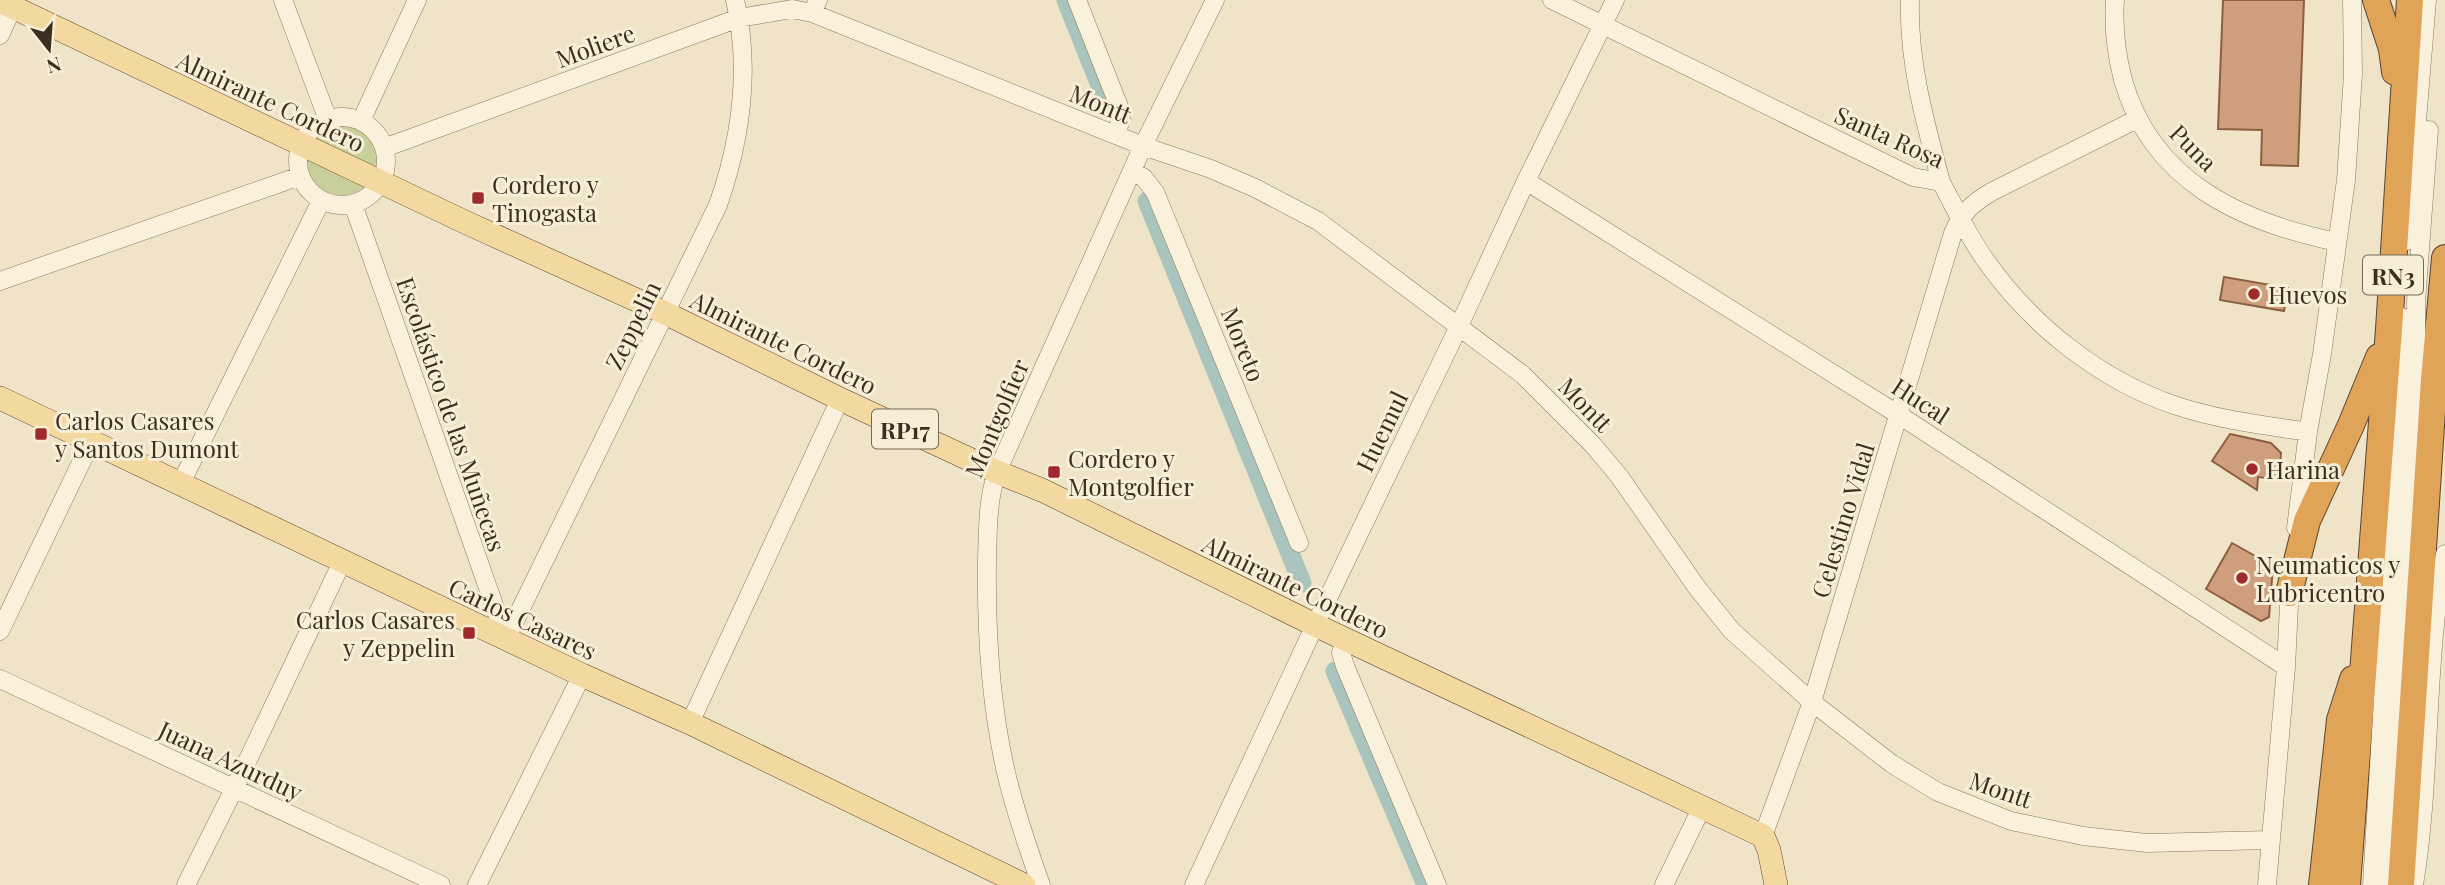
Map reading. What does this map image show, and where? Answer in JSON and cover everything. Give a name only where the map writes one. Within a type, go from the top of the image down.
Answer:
[{"type":"highway","points":[[2376,0],[2392,49],[2396,73],[2389,198],[2395,243]]},
{"type":"highway","name":"RN3","points":[[2347,885],[2389,329],[2410,0]]},
{"type":"highway","name":"RN3","points":[[2401,885],[2434,380],[2445,258]]},
{"type":"highway","points":[[2289,593],[2311,511],[2360,404],[2389,329]]},
{"type":"highway","points":[[2322,885],[2340,720],[2366,633]]},
{"type":"main road","name":"Almirante Cordero","points":[[9,3],[381,182],[665,313],[840,399],[1044,491],[1345,640],[1763,835]]},
{"type":"main road","name":"Carlos Casares","points":[[0,398],[342,562],[690,723],[1024,885]]},
{"type":"main road","points":[[1763,835],[1776,885]]},
{"type":"street","points":[[283,0],[328,120]]},
{"type":"street","points":[[361,121],[417,0]]},
{"type":"street","points":[[1077,0],[1120,109],[1121,119],[1116,135]]},
{"type":"street","name":"Montgolfier","points":[[1041,885],[1021,828],[1005,768],[988,659],[986,597],[989,501],[997,472],[1143,146],[1214,0]]},
{"type":"street","name":"Santa Rosa","points":[[1552,0],[1913,177],[1941,182],[1985,260],[2023,307],[2067,345],[2115,379],[2178,406],[2232,419],[2308,432]]},
{"type":"street","name":"Huemul","points":[[1194,885],[1526,181],[1615,0]]},
{"type":"street","points":[[1910,0],[1913,60],[1941,182]]},
{"type":"street","name":"Puna","points":[[2115,0],[2113,27],[2119,64],[2137,119],[2168,163],[2190,182],[2231,208],[2292,233],[2337,243]]},
{"type":"street","points":[[2267,885],[2286,667],[2289,593],[2308,432],[2322,354],[2350,138],[2352,0]]},
{"type":"street","points":[[2372,885],[2396,475],[2403,290],[2427,0]]},
{"type":"street","points":[[2386,885],[2417,371],[2416,302],[2439,0]]},
{"type":"street","points":[[0,35],[9,3]]},
{"type":"street","name":"Montt","points":[[815,6],[1116,135],[1211,169],[1296,209],[1337,235],[1523,375],[1619,476],[1715,612],[1746,645],[1812,702],[1912,777],[1938,792],[2011,821],[2083,836],[2147,843],[2270,840]]},
{"type":"street","name":"Moliere","points":[[384,148],[737,9],[792,9],[815,6]]},
{"type":"street","name":"Zeppelin","points":[[506,639],[718,205],[730,169],[742,96],[737,9]]},
{"type":"street","points":[[350,118],[361,121],[375,132],[384,148],[385,171],[381,182],[374,192],[353,204],[342,206],[321,201],[305,186],[300,176],[297,165],[301,144],[308,133],[328,120],[350,118]]},
{"type":"street","points":[[1960,217],[1973,203],[1993,191],[2137,119]]},
{"type":"street","name":"Moreto","points":[[1132,171],[1144,178],[1155,192],[1299,543]]},
{"type":"street","points":[[0,281],[300,176]]},
{"type":"street","name":"Hucal","points":[[1526,181],[1899,415],[2286,667]]},
{"type":"street","points":[[181,483],[321,201]]},
{"type":"street","name":"Escolástico de las Muñecas","points":[[353,204],[506,639]]},
{"type":"street","name":"Celestino Vidal","points":[[1763,835],[1812,702],[1960,217]]},
{"type":"street","points":[[690,723],[840,399]]},
{"type":"street","points":[[0,631],[91,442]]},
{"type":"street","points":[[2372,551],[2396,475]]},
{"type":"street","points":[[2414,885],[2421,840],[2438,600],[2445,554]]},
{"type":"street","points":[[186,885],[342,562]]},
{"type":"street","points":[[1345,640],[1341,653],[1345,666],[1437,885]]},
{"type":"street","points":[[477,885],[582,675]]},
{"type":"street","name":"Juana Azurduy","points":[[0,678],[441,885]]},
{"type":"street","points":[[1664,885],[1702,807]]},
{"type":"green space","points":[[340,123],[358,129],[371,140],[378,155],[377,175],[308,142],[322,130]]},
{"type":"green space","points":[[305,150],[373,183],[361,194],[348,200],[324,198],[314,191],[307,180]]},
{"type":"building","points":[[2223,0],[2304,0],[2298,166],[2261,165],[2262,130],[2218,129]]},
{"type":"building","name":"Huevos","points":[[2224,277],[2288,288],[2284,311],[2220,300]]},
{"type":"building","name":"Harina","points":[[2230,434],[2271,443],[2281,453],[2279,479],[2258,477],[2257,490],[2212,461]]},
{"type":"building","name":"Neumaticos y Lubricentro","points":[[2232,543],[2273,566],[2269,617],[2261,621],[2206,589]]},
{"type":"waterway","points":[[1066,0],[1105,98]]},
{"type":"waterway","points":[[1147,201],[1302,583]]},
{"type":"waterway","points":[[1335,671],[1426,885]]},
{"type":"place","name":"Cordero y Tinogasta","points":[[478,198]]},
{"type":"place","name":"Huevos","points":[[2254,294]]},
{"type":"place","name":"Carlos Casares y Santos Dumont","points":[[41,434]]},
{"type":"place","name":"Harina","points":[[2252,469]]},
{"type":"place","name":"Cordero y Montgolfier","points":[[1054,472]]},
{"type":"place","name":"Neumaticos y Lubricentro","points":[[2242,578]]},
{"type":"place","name":"Carlos Casares y Zeppelin","points":[[469,633]]}]
